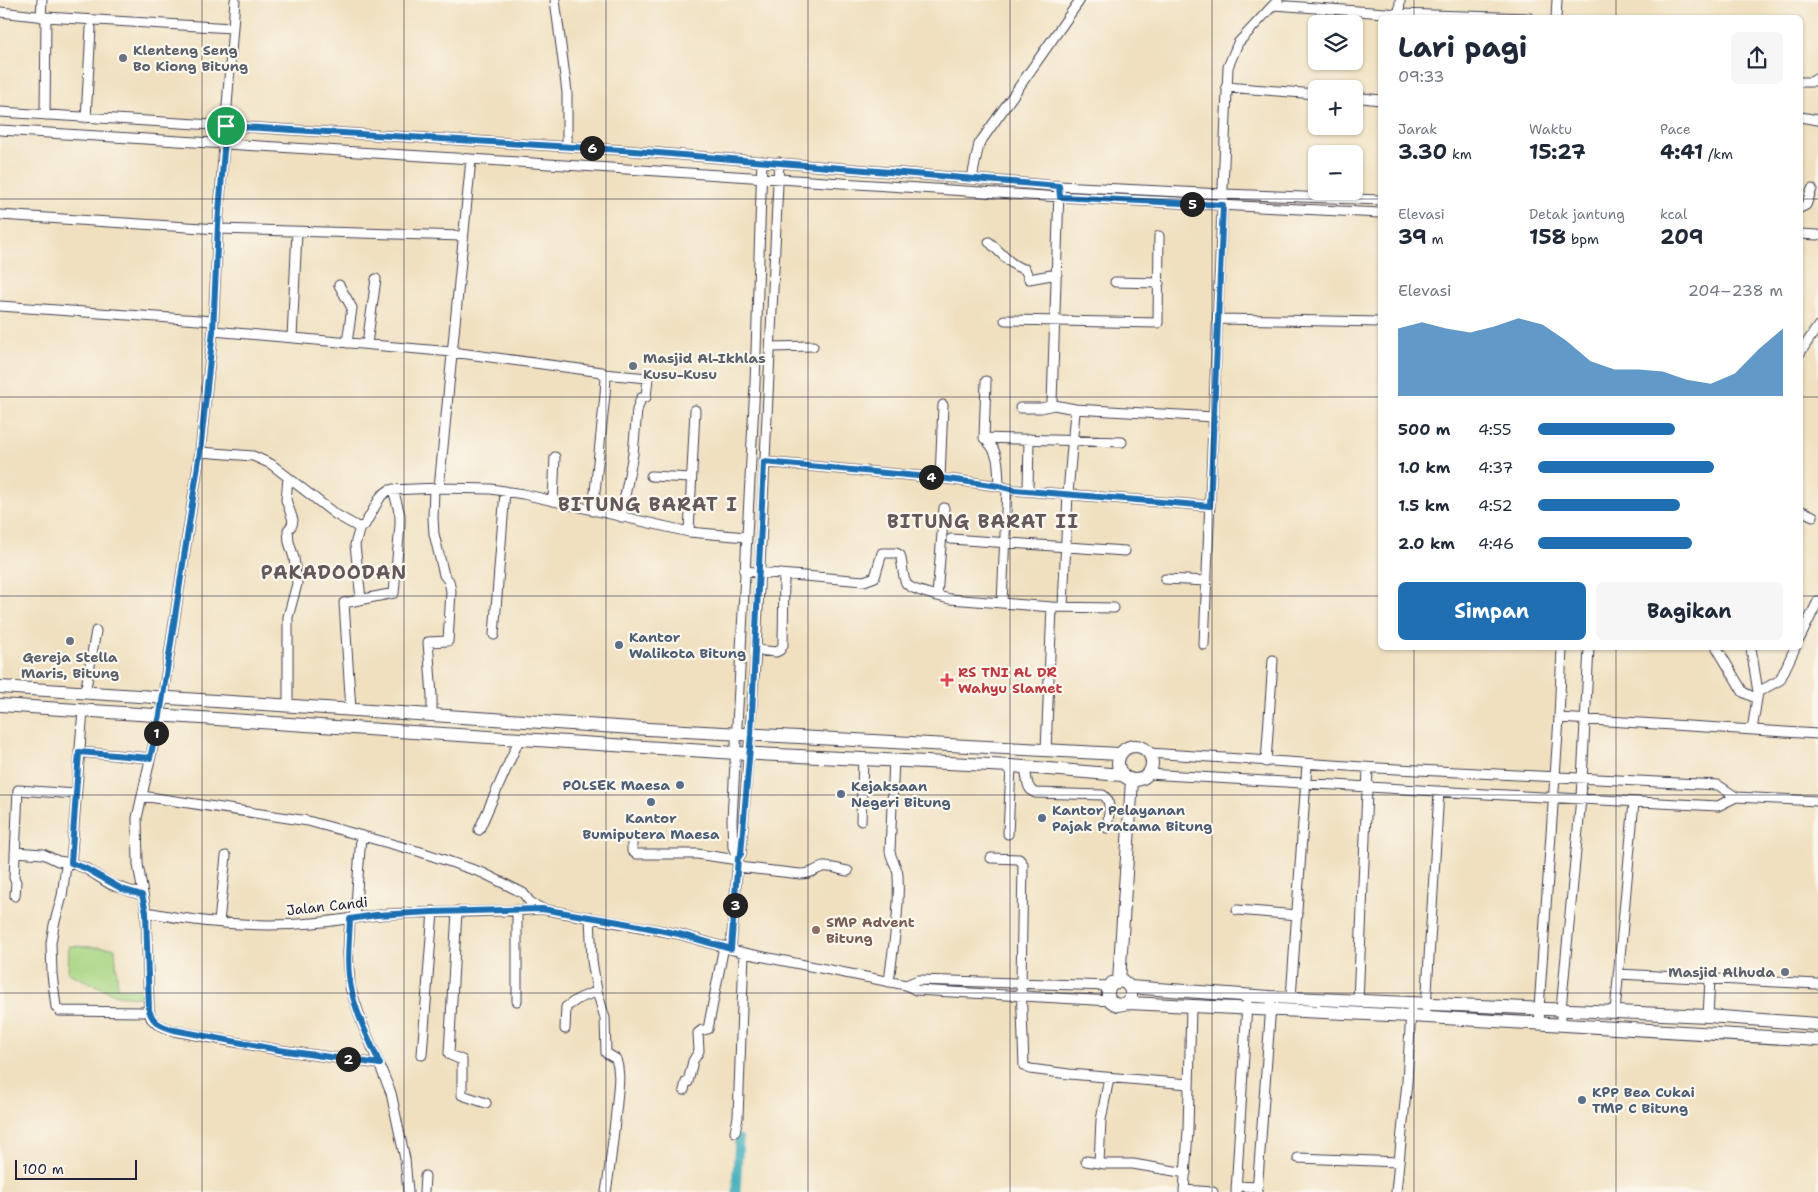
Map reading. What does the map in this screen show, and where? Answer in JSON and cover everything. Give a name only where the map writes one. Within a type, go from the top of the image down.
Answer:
[{"type":"highway","points":[[0,687],[751,735],[1119,754],[1125,749],[1134,746],[1143,748],[1149,753],[1152,766],[1144,778],[1127,778],[1011,766],[894,759],[749,754],[0,705]]},
{"type":"highway","points":[[914,742],[914,761]]},
{"type":"highway","points":[[1119,754],[1118,766],[1127,778],[1119,985]]},
{"type":"highway","points":[[1119,985],[1132,993],[1128,1003]]},
{"type":"highway","points":[[1410,1010],[1358,1000],[1291,998],[1271,1004],[1247,1009],[1128,1003],[1118,1005],[1111,1002],[1107,992],[1119,985],[1246,996],[1271,1004],[1427,1011],[1540,1024],[1818,1040]]},
{"type":"highway","points":[[1427,1011],[1539,1008],[1708,1016],[1818,1024]]},
{"type":"street","points":[[42,0],[44,17],[45,115]]},
{"type":"street","points":[[235,0],[213,326],[200,452],[160,715],[142,796],[137,831],[138,864],[146,912],[149,1010],[151,1018],[157,1024],[174,1030],[279,1050],[380,1064]]},
{"type":"street","points":[[555,0],[566,92],[567,146]]},
{"type":"street","points":[[972,178],[979,144],[1080,0]]},
{"type":"street","points":[[1399,15],[1400,0]]},
{"type":"street","points":[[1556,15],[1557,0]]},
{"type":"street","points":[[1204,645],[1228,67],[1238,43],[1276,2],[1390,15]]},
{"type":"street","points":[[0,12],[44,17],[232,28]]},
{"type":"street","points":[[90,136],[92,28]]},
{"type":"street","points":[[1803,82],[1811,82],[1818,78]]},
{"type":"street","points":[[1226,87],[1308,93]]},
{"type":"street","points":[[1363,98],[1378,100]]},
{"type":"street","points":[[0,112],[567,146],[1059,186],[1378,200]]},
{"type":"street","points":[[1803,118],[1818,120]]},
{"type":"street","points":[[0,130],[471,158],[1060,197],[1378,213]]},
{"type":"street","points":[[432,715],[428,642],[448,641],[451,591],[449,581],[444,575],[434,534],[433,518],[471,158]]},
{"type":"street","points":[[738,862],[733,847],[733,799],[755,384],[762,161]]},
{"type":"street","points":[[684,1090],[686,1082],[688,1082],[692,1061],[698,1051],[698,1033],[708,1029],[727,947],[738,862],[741,854],[756,650],[779,162]]},
{"type":"street","points":[[1054,406],[1052,402],[1058,274],[1059,186]]},
{"type":"street","points":[[1803,206],[1806,205],[1812,189]]},
{"type":"street","points":[[0,215],[218,230],[463,236]]},
{"type":"street","points":[[292,338],[297,232]]},
{"type":"street","points":[[1803,234],[1818,235]]},
{"type":"street","points":[[1005,320],[1158,323],[1159,236]]},
{"type":"street","points":[[989,242],[1021,269],[1025,269],[1029,279],[1058,274]]},
{"type":"street","points":[[367,344],[376,279]]},
{"type":"street","points":[[1115,282],[1159,283]]},
{"type":"street","points":[[339,285],[352,308],[347,343]]},
{"type":"street","points":[[759,286],[773,286]]},
{"type":"street","points":[[0,306],[213,326],[292,338],[452,352],[598,371],[603,374],[648,378],[646,397],[641,398],[637,410],[633,454],[621,517]]},
{"type":"street","points":[[1218,320],[1378,322]]},
{"type":"street","points":[[1803,348],[1818,326]]},
{"type":"street","points":[[771,347],[812,346]]},
{"type":"street","points":[[593,511],[605,395],[606,377],[603,374]]},
{"type":"street","points":[[984,438],[986,380]]},
{"type":"street","points":[[755,384],[769,385]]},
{"type":"street","points":[[940,478],[943,405]]},
{"type":"street","points":[[1020,408],[1048,408],[1054,406],[1075,409],[1214,417]]},
{"type":"street","points":[[689,532],[695,410]]},
{"type":"street","points":[[1062,607],[1068,493],[1075,412]]},
{"type":"street","points":[[984,438],[1122,442]]},
{"type":"street","points":[[984,438],[992,445],[997,457],[1003,487],[1002,603]]},
{"type":"street","points":[[1028,491],[1029,439]]},
{"type":"street","points":[[200,452],[253,456],[264,460],[335,514],[352,525],[360,527],[364,526],[381,496],[386,491],[393,489],[436,488],[505,491],[689,532],[746,537]]},
{"type":"street","points":[[553,501],[555,457]]},
{"type":"street","points":[[764,462],[940,478],[1028,491],[1210,506]]},
{"type":"street","points":[[651,476],[692,478]]},
{"type":"street","points":[[288,478],[286,500],[293,520],[288,530],[289,542],[294,558],[297,584],[288,617],[288,706]]},
{"type":"street","points":[[351,710],[344,603],[394,592],[400,515],[393,489]]},
{"type":"street","points":[[494,635],[505,491]]},
{"type":"street","points":[[937,596],[944,508]]},
{"type":"street","points":[[1803,511],[1813,516]]},
{"type":"street","points":[[360,527],[355,545],[362,599]]},
{"type":"street","points":[[951,539],[1126,550]]},
{"type":"street","points":[[744,571],[784,576],[864,581],[876,577],[882,553],[896,553],[900,555],[905,581],[909,587],[937,596],[950,599],[1052,607],[1114,608]]},
{"type":"street","points":[[756,650],[776,652],[783,645],[784,576]]},
{"type":"street","points":[[1165,579],[1207,581]]},
{"type":"street","points":[[1803,632],[1818,601]]},
{"type":"street","points":[[1046,750],[1052,607]]},
{"type":"street","points":[[86,693],[96,631]]},
{"type":"street","points":[[1540,1024],[1539,1008],[1562,650]]},
{"type":"street","points":[[1561,1025],[1581,798],[1589,650]]},
{"type":"street","points":[[1718,650],[1743,692],[1757,695],[1780,680],[1795,650]]},
{"type":"street","points":[[1751,650],[1757,695],[1752,730]]},
{"type":"street","points":[[1266,762],[1273,660]]},
{"type":"street","points":[[71,863],[84,710]]},
{"type":"street","points":[[1559,718],[1818,734]]},
{"type":"street","points":[[479,830],[519,740]]},
{"type":"street","points":[[79,752],[150,758]]},
{"type":"street","points":[[1149,753],[1368,768],[1718,785],[1736,797]]},
{"type":"street","points":[[860,821],[863,758]]},
{"type":"street","points":[[889,982],[896,925],[898,877],[890,851],[894,759]]},
{"type":"street","points":[[1291,998],[1307,764]]},
{"type":"street","points":[[1008,834],[1011,766]]},
{"type":"street","points":[[1025,767],[1029,787],[1035,793],[1103,795],[1109,802],[1107,828]]},
{"type":"street","points":[[1358,1000],[1368,768]]},
{"type":"street","points":[[1148,774],[1368,788],[1718,806],[1736,797],[1818,801]]},
{"type":"street","points":[[15,896],[18,790],[76,794]]},
{"type":"street","points":[[1427,1011],[1439,791]]},
{"type":"street","points":[[142,796],[308,821],[421,852],[477,870],[523,893],[530,902],[542,909]]},
{"type":"street","points":[[733,799],[745,800]]},
{"type":"street","points":[[1615,1012],[1634,802]]},
{"type":"street","points":[[361,836],[348,953],[350,987],[362,1023],[391,1092],[405,1159],[408,1192]]},
{"type":"street","points":[[632,840],[632,851],[636,854],[697,854],[800,874],[808,874],[826,867],[848,871]]},
{"type":"street","points":[[15,852],[43,854],[58,861],[71,863],[85,868],[122,889],[142,895]]},
{"type":"street","points":[[219,922],[226,856]]},
{"type":"street","points":[[991,858],[1019,858],[1022,861],[1021,996],[1024,1066],[1043,1071],[1189,1084]]},
{"type":"street","points":[[71,863],[66,866],[62,896],[51,943],[52,974],[57,1009],[60,1011],[144,1012],[149,1010]]},
{"type":"street","name":"Jalan Candi","points":[[146,912],[246,925],[279,925],[353,919],[376,915],[542,909],[670,932],[744,953],[906,985],[916,990],[1111,1002]]},
{"type":"street","points":[[517,910],[517,1001]]},
{"type":"street","points":[[1237,910],[1298,915]]},
{"type":"street","points":[[457,911],[449,1053],[462,1060],[462,1095],[486,1103]]},
{"type":"street","points":[[422,1055],[433,912]]},
{"type":"street","points":[[590,917],[592,961],[597,991],[605,1018],[606,1053],[616,1059],[620,1088],[606,1192]]},
{"type":"street","points":[[735,1132],[738,1117],[744,953]]},
{"type":"street","points":[[1618,974],[1818,984]]},
{"type":"street","points":[[1708,1016],[1710,979]]},
{"type":"street","points":[[906,985],[918,980],[1119,985]]},
{"type":"street","points":[[565,1028],[566,1007],[578,999],[597,991]]},
{"type":"street","points":[[1246,996],[1247,1009],[1236,1189],[1257,1189],[1271,1004]]},
{"type":"street","points":[[1191,1007],[1184,1191],[1213,1192]]},
{"type":"street","points":[[1396,1192],[1407,1082],[1410,1010]]},
{"type":"street","points":[[1098,1163],[1101,1120],[1109,1078]]},
{"type":"street","points":[[1298,1158],[1399,1162]]},
{"type":"street","points":[[1086,1161],[1133,1164],[1186,1173]]},
{"type":"street","points":[[424,1192],[425,1176]]},
{"type":"green space","points":[[69,946],[115,948],[118,989],[147,989],[146,998],[117,995],[68,973]]},
{"type":"waterway","points":[[736,1192],[739,1139]]},
{"type":"place","name":"Klenteng Seng Bo Kiong Bitung","points":[[123,58]]},
{"type":"place","name":"Masjid Al-Ikhlas Kusu-Kusu","points":[[633,366]]},
{"type":"place","name":"Gereja Stella Maris, Bitung","points":[[70,641]]},
{"type":"place","name":"Kantor Walikota Bitung","points":[[619,645]]},
{"type":"place","name":"RS TNI AL DR Wahyu Slamet","points":[[947,680]]},
{"type":"place","name":"POLSEK Maesa","points":[[680,785]]},
{"type":"place","name":"Kejaksaan Negeri Bitung","points":[[841,794]]},
{"type":"place","name":"Kantor Bumiputera Maesa","points":[[651,802]]},
{"type":"place","name":"Kantor Pelayanan Pajak Pratama Bitung","points":[[1042,818]]},
{"type":"place","name":"SMP Advent Bitung","points":[[816,930]]},
{"type":"place","name":"Masjid Alhuda","points":[[1785,972]]},
{"type":"place","name":"KPP Bea Cukai TMP C Bitung","points":[[1582,1100]]},
{"type":"district","name":"BITUNG BARAT I","points":[[648,504]]},
{"type":"district","name":"BITUNG BARAT II","points":[[983,521]]},
{"type":"district","name":"PAKADOODAN","points":[[334,572]]},
{"type":"route","points":[[226,126],[567,146],[832,166],[1059,186],[1060,197],[1223,205],[1210,506],[1014,490],[999,486],[940,478],[764,462],[751,735],[731,949],[679,934],[542,909],[376,915],[350,919],[348,953],[350,987],[353,999],[380,1064],[279,1050],[162,1027],[151,1018],[149,1010],[146,912],[142,895],[110,884],[85,868],[71,863],[73,831],[79,752],[150,758],[160,715],[200,452],[213,331],[218,225],[226,126]]}]
